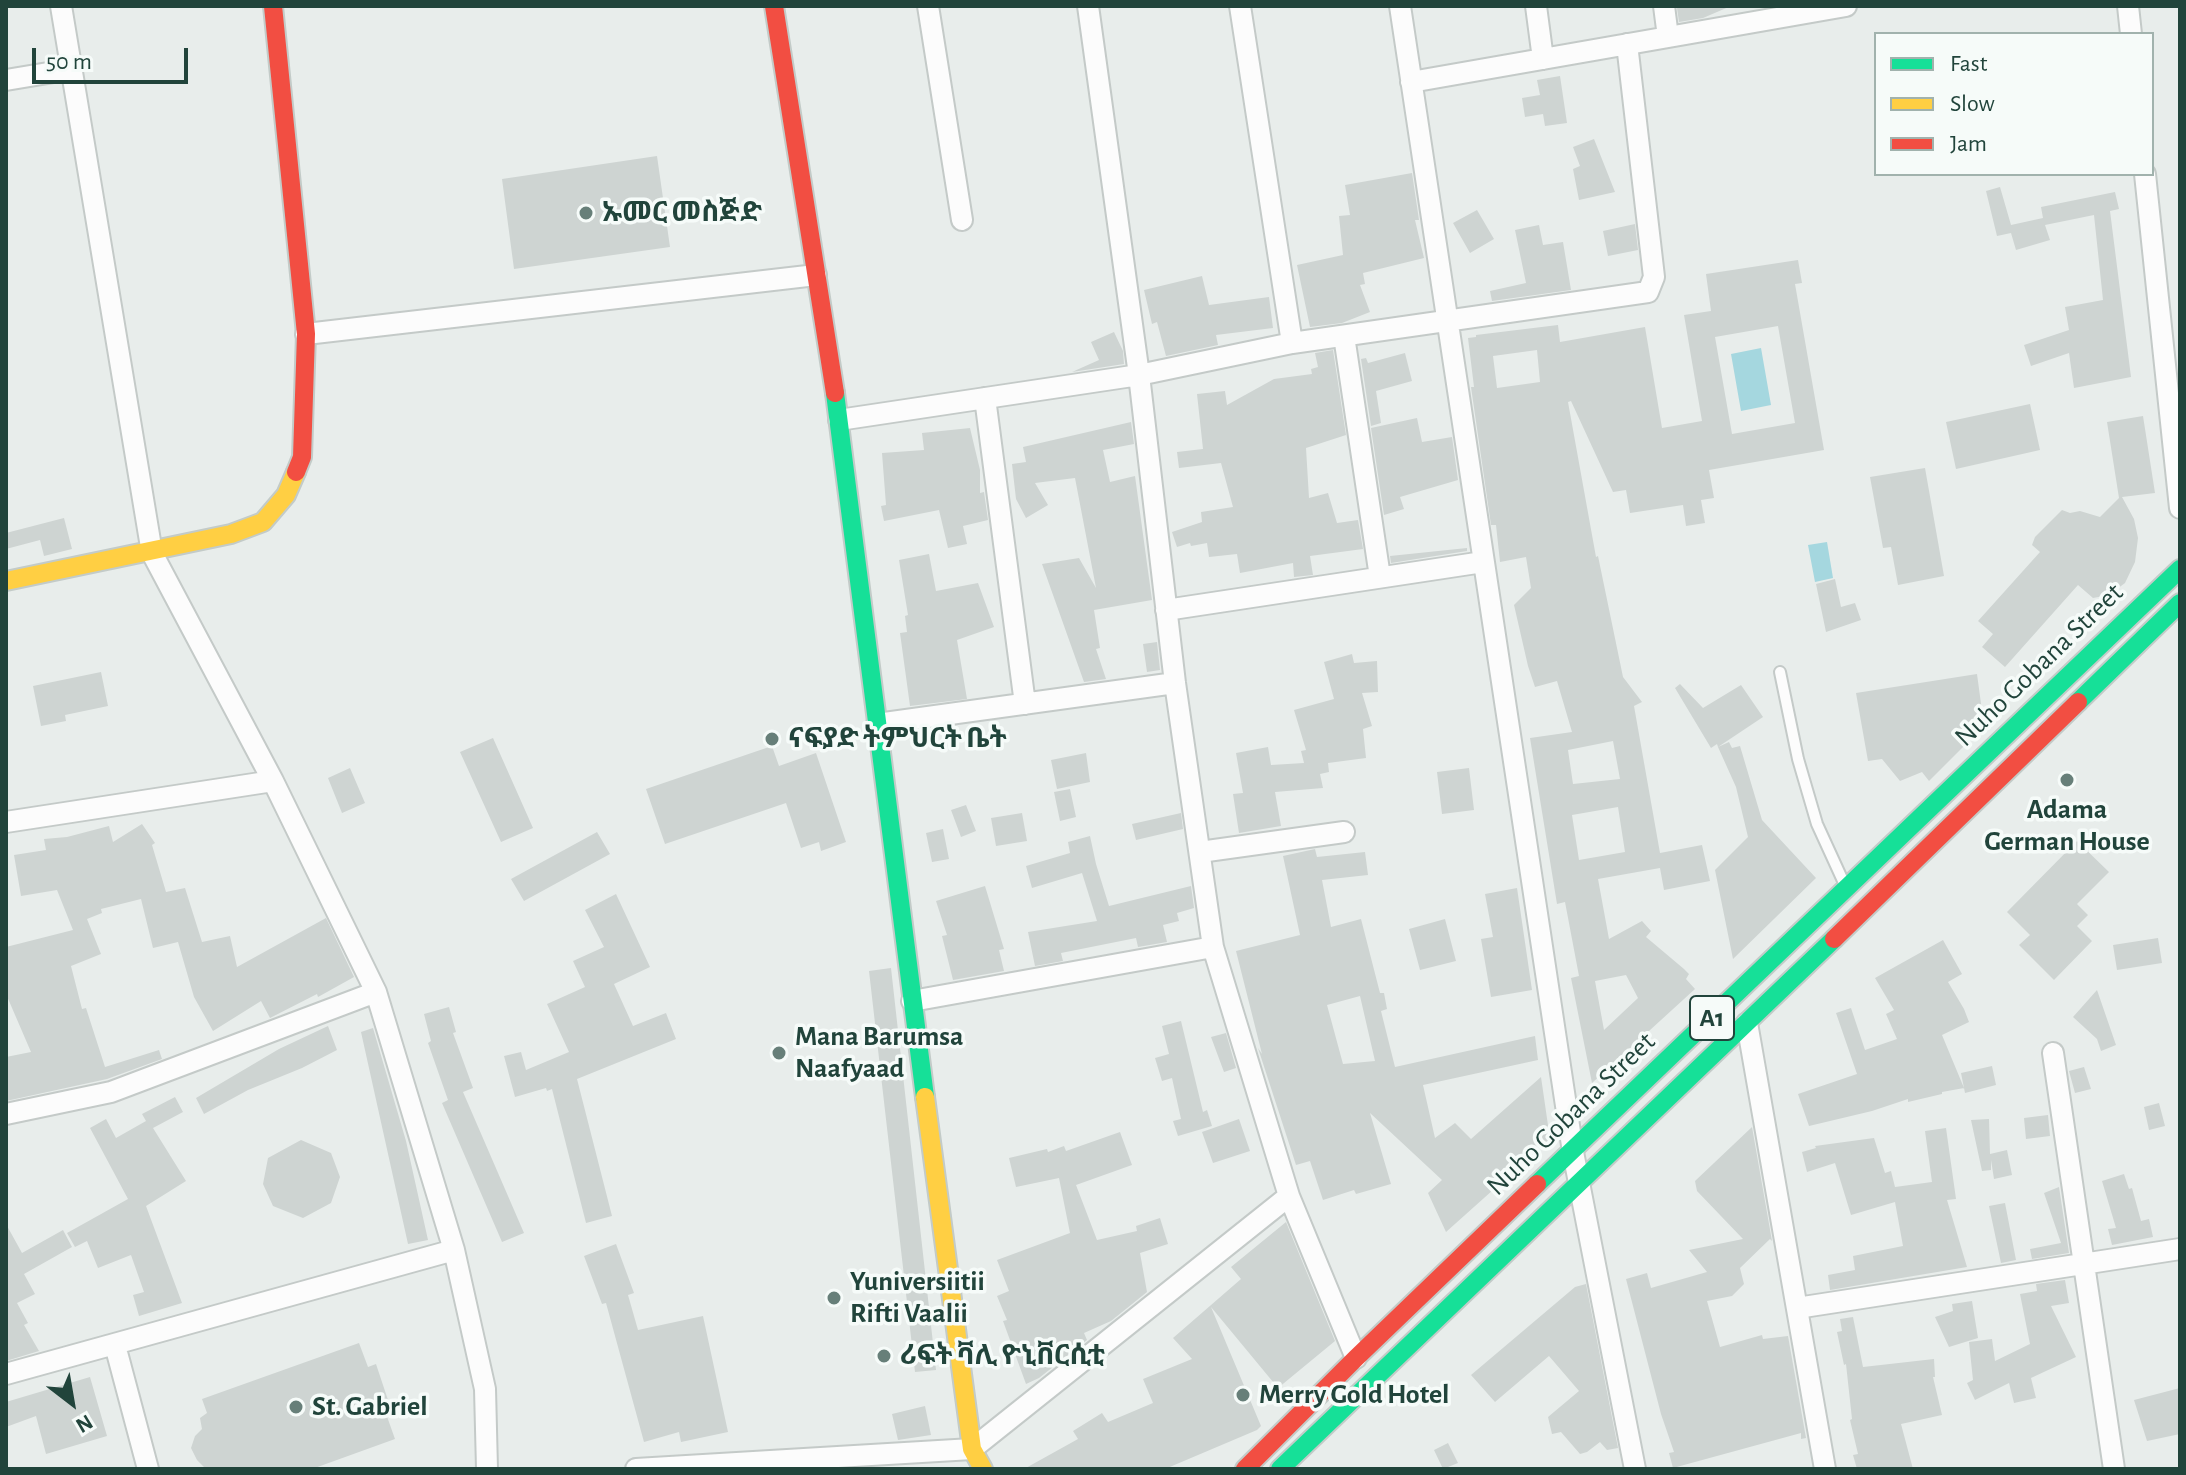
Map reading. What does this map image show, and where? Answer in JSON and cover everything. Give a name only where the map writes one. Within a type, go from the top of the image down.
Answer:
[{"type":"main road","points":[[6,581],[152,553],[231,534],[263,522],[286,495],[302,457],[306,334],[273,6]]},
{"type":"main road","points":[[774,6],[839,420],[972,1449],[983,1469]]},
{"type":"main road","name":"Nuho Gobana Street","points":[[1245,1469],[1356,1358],[2180,569]]},
{"type":"main road","name":"Nuho Gobana Street","points":[[1280,1469],[1299,1460],[1580,1183],[2180,603]]},
{"type":"street","points":[[61,6],[152,553],[273,781],[376,992],[454,1250],[485,1389],[487,1469]]},
{"type":"street","points":[[928,6],[962,220]]},
{"type":"street","points":[[1088,6],[1139,375],[1175,683],[1213,947],[1289,1196],[1356,1358]]},
{"type":"street","points":[[1240,6],[1292,343]]},
{"type":"street","points":[[1400,6],[1573,1152],[1635,1469]]},
{"type":"street","points":[[1536,6],[1543,59]]},
{"type":"street","points":[[1664,6],[1668,37]]},
{"type":"street","points":[[1411,82],[1846,6]]},
{"type":"street","points":[[2128,6],[2131,32]]},
{"type":"street","points":[[839,420],[1139,375],[1292,343],[1648,292],[1654,277],[1627,44]]},
{"type":"street","points":[[6,80],[72,69]]},
{"type":"street","points":[[2145,176],[2180,508]]},
{"type":"street","points":[[306,334],[816,275]]},
{"type":"street","points":[[1344,336],[1380,577]]},
{"type":"street","points":[[985,398],[1025,704]]},
{"type":"street","points":[[1166,610],[1483,562]]},
{"type":"street","points":[[877,724],[1175,683]]},
{"type":"street","points":[[6,822],[273,781]]},
{"type":"street","points":[[1200,852],[1344,832]]},
{"type":"street","points":[[912,1001],[1213,947]]},
{"type":"street","points":[[6,1114],[111,1092],[376,992]]},
{"type":"street","points":[[1747,1023],[1825,1469]]},
{"type":"street","points":[[2053,1053],[2114,1469]]},
{"type":"street","points":[[636,1469],[972,1449],[1289,1196]]},
{"type":"street","points":[[1797,1308],[2180,1249]]},
{"type":"street","points":[[6,1374],[454,1250]]},
{"type":"street","points":[[115,1345],[148,1469]]},
{"type":"street","points":[[1290,1424],[1299,1460]]},
{"type":"lane","points":[[1780,672],[1798,759],[1817,824],[1846,888],[1862,912]]},
{"type":"water","points":[[1761,348],[1771,405],[1741,411],[1731,354]]},
{"type":"water","points":[[1827,542],[1833,578],[1815,582],[1808,545]]},
{"type":"building","points":[[1731,6],[1703,18],[1679,22],[1677,8]]},
{"type":"building","points":[[1560,76],[1567,123],[1545,126],[1543,114],[1525,117],[1522,98],[1540,95],[1537,80]]},
{"type":"building","points":[[1594,139],[1615,192],[1579,200],[1573,169],[1580,166],[1573,147]]},
{"type":"building","name":"ኡመር መስጅድ","points":[[657,156],[670,247],[514,269],[502,179]]},
{"type":"building","points":[[1412,173],[1419,220],[1415,220],[1424,258],[1363,273],[1365,284],[1360,285],[1370,312],[1342,323],[1310,327],[1297,265],[1343,255],[1339,216],[1350,215],[1345,185]]},
{"type":"building","points":[[2000,187],[2011,225],[2043,218],[2041,207],[2115,192],[2119,209],[2110,211],[2131,377],[2074,388],[2069,353],[2031,366],[2024,345],[2069,330],[2065,307],[2103,300],[2094,215],[2045,225],[2050,240],[2016,250],[2011,233],[1997,236],[1986,191]]},
{"type":"building","points":[[1477,210],[1494,239],[1470,253],[1453,223]]},
{"type":"building","points":[[1635,224],[1638,250],[1608,256],[1603,231]]},
{"type":"building","points":[[1539,225],[1543,245],[1563,242],[1571,290],[1492,301],[1490,291],[1526,283],[1515,230]]},
{"type":"building","points":[[1798,260],[1802,283],[1795,284],[1824,450],[1709,470],[1714,498],[1701,500],[1705,523],[1686,526],[1683,505],[1630,513],[1626,490],[1613,492],[1571,401],[1568,402],[1596,557],[1623,677],[1642,702],[1634,706],[1660,853],[1702,845],[1710,881],[1664,890],[1660,868],[1598,879],[1609,939],[1642,921],[1651,931],[1646,937],[1689,974],[1686,979],[1695,989],[1592,1083],[1571,978],[1579,976],[1565,902],[1557,904],[1530,738],[1572,732],[1557,681],[1535,687],[1528,666],[1514,605],[1531,588],[1526,557],[1500,562],[1496,525],[1491,525],[1471,387],[1474,387],[1468,338],[1558,325],[1560,342],[1645,327],[1662,428],[1702,421],[1684,315],[1711,311],[1706,274]],"holes":[[[1778,326],[1795,423],[1732,434],[1715,337]],[[1537,350],[1540,382],[1497,388],[1493,356]],[[1613,741],[1620,779],[1573,784],[1568,750]],[[1618,807],[1625,852],[1579,860],[1572,815]],[[1626,975],[1638,998],[1604,1030],[1595,981]]]},
{"type":"building","points":[[1202,276],[1209,305],[1269,297],[1273,328],[1216,335],[1218,345],[1166,356],[1157,322],[1152,324],[1144,290]]},
{"type":"building","points":[[1114,332],[1123,351],[1124,364],[1072,372],[1099,360],[1091,342]]},
{"type":"building","points":[[1333,350],[1346,435],[1306,448],[1309,498],[1328,493],[1337,523],[1358,520],[1363,549],[1310,556],[1313,575],[1294,577],[1293,563],[1240,573],[1237,554],[1209,557],[1207,543],[1177,547],[1172,532],[1202,522],[1201,512],[1233,507],[1221,463],[1179,468],[1177,452],[1203,449],[1197,394],[1225,391],[1227,405],[1274,379],[1312,374],[1311,369],[1318,367],[1315,353]]},
{"type":"building","points":[[1405,353],[1412,381],[1376,391],[1381,423],[1371,426],[1361,359],[1366,358],[1368,363]]},
{"type":"building","points":[[2030,404],[2040,450],[1956,469],[1946,422]]},
{"type":"building","points":[[2143,416],[2155,493],[2122,497],[2134,519],[2138,538],[2135,562],[2125,583],[2109,595],[2093,598],[2078,585],[2005,667],[1982,647],[1993,634],[1978,621],[2040,552],[2032,545],[2035,537],[2062,510],[2100,517],[2119,498],[2107,422]]},
{"type":"building","points":[[1417,418],[1422,442],[1452,437],[1458,480],[1400,497],[1404,509],[1384,515],[1371,428]]},
{"type":"building","points":[[1131,422],[1134,444],[1103,450],[1110,482],[1135,476],[1152,600],[1094,610],[1100,648],[1096,649],[1106,679],[1084,682],[1042,564],[1079,558],[1096,588],[1075,478],[1035,483],[1048,505],[1026,518],[1016,499],[1012,464],[1026,462],[1023,447]]},
{"type":"building","points":[[970,428],[980,470],[980,493],[984,492],[988,520],[963,526],[967,544],[948,548],[939,510],[884,521],[881,506],[886,505],[882,453],[924,450],[922,433]]},
{"type":"building","points":[[1925,468],[1944,576],[1898,585],[1891,547],[1883,548],[1870,477]]},
{"type":"building","points":[[64,518],[72,549],[44,556],[40,540],[6,549],[6,533]]},
{"type":"building","points":[[1467,548],[1467,551],[1391,563],[1390,556]]},
{"type":"building","points":[[929,554],[936,591],[978,583],[994,627],[957,640],[967,699],[910,706],[900,633],[907,632],[905,616],[908,615],[899,560]]},
{"type":"building","points":[[1835,579],[1841,607],[1855,603],[1861,620],[1826,632],[1816,584]]},
{"type":"building","points":[[1157,642],[1160,670],[1147,672],[1143,644]]},
{"type":"building","points":[[1352,654],[1354,663],[1377,661],[1378,692],[1362,693],[1372,726],[1363,729],[1366,758],[1328,763],[1329,772],[1320,774],[1323,788],[1275,792],[1281,826],[1239,833],[1233,794],[1243,793],[1236,753],[1268,747],[1271,765],[1304,763],[1301,751],[1306,750],[1294,710],[1334,699],[1324,662]]},
{"type":"building","points":[[101,672],[108,706],[65,715],[66,721],[41,726],[33,686]]},
{"type":"building","points":[[1977,674],[1984,726],[1929,781],[1922,772],[1900,781],[1882,759],[1868,761],[1856,693]]},
{"type":"building","points":[[1680,684],[1703,708],[1741,685],[1763,717],[1718,747],[1717,744],[1711,748],[1675,688]]},
{"type":"building","points":[[493,738],[533,828],[501,842],[460,752]]},
{"type":"building","points":[[1729,742],[1732,748],[1740,746],[1762,820],[1816,878],[1733,959],[1715,870],[1748,837],[1736,787],[1718,747]]},
{"type":"building","points":[[772,746],[779,766],[816,753],[846,842],[821,851],[819,842],[801,848],[786,803],[665,844],[646,789]]},
{"type":"building","points":[[1086,753],[1090,782],[1057,789],[1051,760]]},
{"type":"building","points":[[350,768],[365,803],[342,813],[328,778]]},
{"type":"building","points":[[1469,768],[1474,810],[1442,814],[1437,772]]},
{"type":"building","points":[[1070,789],[1076,817],[1060,821],[1054,792]]},
{"type":"building","points":[[966,805],[976,831],[961,837],[951,810]]},
{"type":"building","points":[[1022,813],[1027,841],[996,846],[991,818]]},
{"type":"building","points":[[1181,813],[1183,829],[1136,840],[1132,824]]},
{"type":"building","points":[[142,824],[155,843],[152,845],[166,892],[185,888],[202,942],[230,936],[237,967],[326,918],[354,977],[270,1018],[261,1001],[213,1031],[194,997],[178,942],[153,948],[141,899],[101,909],[102,913],[87,919],[101,954],[71,966],[82,1009],[86,1008],[105,1067],[159,1050],[162,1059],[107,1079],[6,1101],[6,1057],[31,1052],[6,994],[6,947],[73,930],[57,890],[21,896],[14,855],[46,850],[44,839],[67,837],[109,826],[113,842]]},
{"type":"building","points":[[943,829],[949,859],[932,862],[926,833]]},
{"type":"building","points":[[597,832],[610,854],[524,901],[511,879]]},
{"type":"building","points":[[1090,836],[1109,906],[1191,886],[1194,908],[1177,913],[1179,921],[1163,925],[1167,942],[1138,947],[1136,938],[1061,953],[1063,961],[1035,966],[1028,932],[1097,921],[1082,873],[1032,888],[1026,866],[1070,853],[1068,842]]},
{"type":"building","points":[[2077,841],[2109,872],[2077,904],[2088,915],[2077,926],[2092,941],[2054,980],[2019,945],[2030,935],[2007,912]]},
{"type":"building","points":[[1315,849],[1317,857],[1365,852],[1368,875],[1322,880],[1331,927],[1361,919],[1380,993],[1384,993],[1387,1009],[1381,1011],[1395,1067],[1535,1036],[1538,1060],[1423,1085],[1435,1138],[1455,1123],[1471,1139],[1541,1077],[1550,1139],[1446,1232],[1428,1193],[1442,1180],[1370,1113],[1391,1184],[1356,1194],[1354,1190],[1323,1200],[1310,1161],[1296,1165],[1258,1048],[1262,1054],[1236,951],[1300,935],[1283,856]],"holes":[[[1360,996],[1375,1061],[1343,1064],[1327,1005]]]},
{"type":"building","points":[[985,886],[1004,949],[999,950],[1004,971],[953,980],[942,936],[947,935],[936,901]]},
{"type":"building","points":[[1517,888],[1532,990],[1491,997],[1481,939],[1493,937],[1485,894]]},
{"type":"building","points":[[616,894],[650,967],[614,984],[633,1026],[666,1013],[676,1039],[577,1079],[612,1216],[586,1223],[552,1089],[515,1097],[504,1056],[521,1052],[526,1070],[569,1052],[547,1004],[585,987],[573,961],[604,947],[585,910]]},
{"type":"building","points":[[1445,919],[1456,961],[1420,970],[1409,929]]},
{"type":"building","points":[[2158,938],[2162,963],[2117,970],[2113,945]]},
{"type":"building","points":[[1943,940],[1962,974],[1948,982],[1969,1022],[1942,1035],[1964,1088],[1908,1102],[1908,1099],[1809,1126],[1798,1094],[1857,1074],[1836,1013],[1851,1008],[1865,1050],[1897,1039],[1886,1014],[1894,1010],[1875,978]]},
{"type":"building","points":[[891,968],[936,1370],[915,1372],[869,971]]},
{"type":"building","points":[[2097,990],[2116,1045],[2101,1051],[2097,1039],[2073,1017]]},
{"type":"building","points":[[449,1007],[456,1032],[453,1033],[473,1088],[463,1092],[524,1233],[502,1242],[442,1103],[448,1100],[428,1043],[431,1041],[424,1014]]},
{"type":"building","points":[[1181,1021],[1203,1112],[1207,1110],[1212,1126],[1178,1136],[1173,1121],[1181,1119],[1172,1078],[1162,1081],[1155,1058],[1169,1054],[1162,1026]]},
{"type":"building","points":[[328,1026],[337,1050],[248,1090],[204,1114],[196,1098],[279,1049]]},
{"type":"building","points":[[373,1028],[406,1141],[428,1240],[408,1244],[361,1032]]},
{"type":"building","points":[[1226,1033],[1236,1068],[1224,1072],[1211,1037]]},
{"type":"building","points":[[1992,1066],[1996,1085],[1965,1093],[1961,1073]]},
{"type":"building","points":[[2084,1067],[2091,1089],[2075,1093],[2069,1071]]},
{"type":"building","points":[[175,1097],[183,1112],[153,1128],[186,1181],[146,1206],[182,1303],[139,1316],[133,1295],[144,1292],[131,1255],[98,1268],[87,1241],[75,1247],[67,1233],[128,1199],[90,1128],[106,1119],[116,1138],[146,1121],[142,1114]]},
{"type":"building","points":[[2159,1103],[2165,1126],[2149,1130],[2144,1107]]},
{"type":"building","points":[[2048,1115],[2050,1136],[2026,1139],[2024,1118]]},
{"type":"building","points":[[1239,1119],[1250,1151],[1213,1163],[1202,1132]]},
{"type":"building","points":[[1989,1119],[1990,1154],[2007,1150],[2012,1175],[1994,1179],[1991,1160],[1991,1170],[1982,1171],[1971,1120]]},
{"type":"building","points":[[1752,1127],[1772,1241],[1770,1239],[1740,1268],[1744,1284],[1732,1296],[1707,1301],[1720,1347],[1762,1335],[1763,1339],[1788,1336],[1806,1438],[1801,1439],[1801,1433],[1673,1468],[1669,1453],[1674,1452],[1626,1279],[1647,1273],[1651,1288],[1707,1272],[1689,1250],[1743,1239],[1697,1191],[1695,1181]]},
{"type":"building","points":[[1946,1128],[1956,1199],[1947,1200],[1967,1267],[1830,1290],[1828,1275],[1855,1270],[1853,1256],[1903,1246],[1895,1202],[1851,1215],[1835,1163],[1807,1172],[1802,1152],[1815,1146],[1874,1138],[1885,1173],[1891,1171],[1895,1187],[1932,1182],[1925,1131]]},
{"type":"building","points":[[1120,1132],[1132,1165],[1076,1185],[1097,1240],[1137,1231],[1136,1226],[1160,1218],[1168,1244],[1140,1253],[1147,1292],[1111,1321],[1084,1333],[1087,1340],[1039,1378],[1026,1384],[997,1296],[1009,1291],[997,1260],[1070,1233],[1059,1178],[1016,1187],[1009,1158],[1047,1149],[1048,1152],[1064,1146],[1066,1151]]},
{"type":"building","points":[[301,1140],[331,1153],[340,1177],[331,1203],[303,1218],[273,1206],[263,1184],[268,1158]]},
{"type":"building","points":[[2124,1174],[2129,1189],[2132,1188],[2141,1221],[2149,1219],[2153,1237],[2112,1245],[2108,1229],[2116,1228],[2102,1181]]},
{"type":"building","points":[[2059,1187],[2069,1253],[2032,1259],[2030,1249],[2061,1243],[2044,1193]]},
{"type":"building","points":[[2005,1203],[2016,1260],[2001,1263],[1989,1206]]},
{"type":"building","points":[[1286,1222],[1335,1341],[1278,1388],[1211,1307],[1261,1426],[1257,1430],[1165,1469],[1024,1469],[1078,1439],[1073,1431],[1102,1413],[1108,1422],[1153,1403],[1143,1379],[1192,1359],[1173,1338],[1241,1279],[1231,1267]]},
{"type":"building","points":[[6,1224],[22,1253],[63,1230],[72,1247],[24,1274],[35,1294],[17,1303],[28,1323],[24,1325],[39,1351],[6,1361]]},
{"type":"building","points":[[616,1244],[634,1293],[628,1295],[638,1330],[703,1316],[728,1432],[681,1442],[679,1432],[644,1442],[606,1303],[602,1304],[584,1256]]},
{"type":"building","points":[[2065,1280],[2069,1303],[2051,1306],[2076,1357],[2031,1378],[2036,1398],[2014,1403],[2009,1383],[1975,1400],[1967,1383],[1973,1380],[1969,1342],[1992,1339],[1995,1361],[2030,1344],[2020,1294],[2037,1291],[2036,1284]]},
{"type":"building","points":[[1586,1284],[1618,1448],[1607,1450],[1600,1442],[1580,1454],[1561,1432],[1552,1434],[1548,1417],[1579,1391],[1549,1356],[1495,1402],[1471,1375],[1575,1287]]},
{"type":"building","points":[[1972,1301],[1978,1338],[1949,1347],[1935,1317],[1953,1311],[1952,1304]]},
{"type":"building","points":[[1853,1317],[1863,1367],[1934,1359],[1933,1377],[1942,1415],[1901,1424],[1913,1469],[1857,1469],[1853,1455],[1858,1454],[1850,1420],[1846,1364],[1837,1332],[1842,1331],[1840,1319]]},
{"type":"building","name":"St. Gabriel","points":[[359,1343],[368,1367],[376,1364],[390,1406],[384,1408],[395,1439],[312,1469],[206,1469],[197,1460],[191,1448],[195,1436],[202,1429],[200,1418],[207,1413],[202,1399]]},
{"type":"building","points":[[90,1377],[107,1436],[46,1454],[36,1416],[6,1427],[6,1402]]},
{"type":"building","points":[[2180,1388],[2180,1434],[2147,1441],[2134,1400]]},
{"type":"building","points":[[925,1406],[931,1435],[898,1440],[892,1414]]},
{"type":"building","points":[[1448,1443],[1458,1463],[1443,1469],[1434,1450]]},
{"type":"traffic: fast","points":[[835,393],[925,1097]]},
{"type":"traffic: fast","points":[[1537,1184],[2180,569]]},
{"type":"traffic: fast","points":[[2078,702],[2180,603]]},
{"type":"traffic: fast","points":[[1280,1469],[1834,939]]},
{"type":"traffic: slow","points":[[6,581],[231,534],[263,522],[286,495],[296,472]]},
{"type":"traffic: slow","points":[[925,1097],[972,1449],[983,1469]]},
{"type":"traffic: jam","points":[[273,6],[306,334],[302,457],[296,472]]},
{"type":"traffic: jam","points":[[774,6],[835,393]]},
{"type":"traffic: jam","points":[[1834,939],[2078,702]]},
{"type":"traffic: jam","points":[[1245,1469],[1537,1184]]},
{"type":"place","name":"ኡመር መስጅድ","points":[[586,213]]},
{"type":"place","name":"ናፍያድ ትምህርት ቤት","points":[[772,739]]},
{"type":"place","name":"Adama German House","points":[[2067,780]]},
{"type":"place","name":"Mana Barumsa Naafyaad","points":[[779,1053]]},
{"type":"place","name":"Yuniversiitii Rifti Vaalii","points":[[834,1298]]},
{"type":"place","name":"ሪፍት ቫሊ ዮኒቨርሲቲ","points":[[884,1356]]},
{"type":"place","name":"Merry Gold Hotel","points":[[1243,1395]]},
{"type":"place","name":"St. Gabriel","points":[[296,1407]]}]
